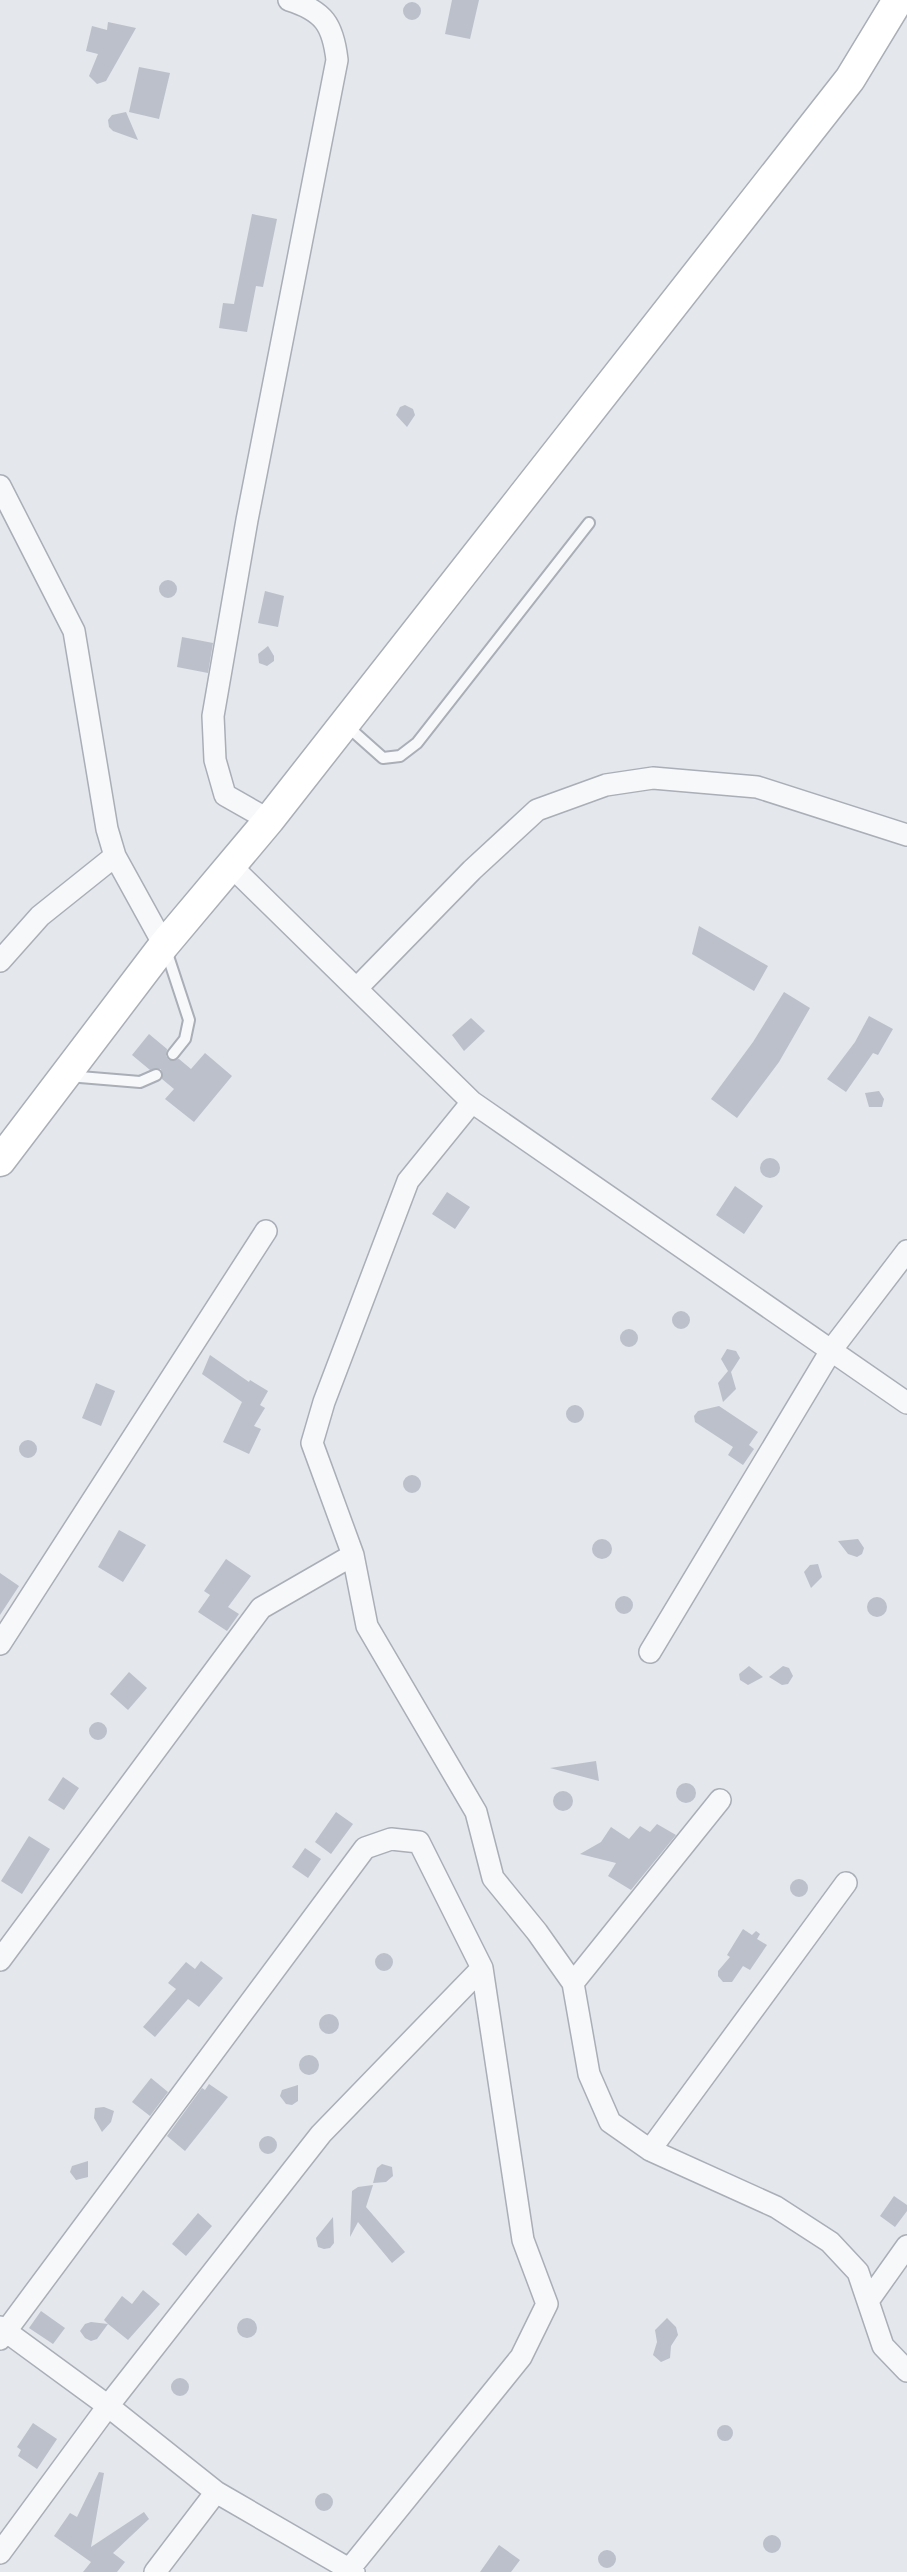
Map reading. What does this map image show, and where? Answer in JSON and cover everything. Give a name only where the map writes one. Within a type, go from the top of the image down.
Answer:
[{"type":"main road","points":[[0,1161],[164,945],[269,820],[850,78],[898,0]]},
{"type":"street","points":[[269,820],[225,795],[215,760],[213,716],[247,520],[337,60],[335,39],[326,20],[300,2]]},
{"type":"street","points":[[0,486],[74,631],[107,829],[114,856],[164,945]]},
{"type":"street","points":[[357,988],[472,870],[537,810],[606,785],[653,778],[758,787],[907,835]]},
{"type":"street","points":[[0,961],[40,915],[114,856]]},
{"type":"street","points":[[231,866],[472,1102],[907,1403]]},
{"type":"street","points":[[472,1102],[408,1181],[324,1402],[312,1443],[353,1555],[367,1626],[476,1812],[493,1878],[537,1932],[573,1983],[589,2074],[610,2121],[650,2150],[776,2207],[823,2236],[858,2272],[884,2346],[907,2371]]},
{"type":"street","points":[[0,1644],[266,1231]]},
{"type":"street","points":[[650,1652],[832,1349],[907,1251]]},
{"type":"street","points":[[0,1960],[261,1608],[353,1555]]},
{"type":"street","points":[[573,1983],[720,1800]]},
{"type":"street","points":[[391,1839],[419,1842],[482,1968],[523,2240],[547,2304],[521,2356],[350,2571],[216,2492],[108,2406],[2,2332],[250,2006],[364,1848],[391,1839]]},
{"type":"street","points":[[650,2150],[846,1883]]},
{"type":"street","points":[[0,2553],[108,2406],[321,2134],[482,1968]]},
{"type":"street","points":[[868,2301],[907,2246]]},
{"type":"street","points":[[155,2572],[216,2492]]},
{"type":"lane","points":[[344,724],[383,758],[400,756],[417,743],[589,524]]},
{"type":"lane","points":[[164,945],[189,1020],[185,1039],[173,1054]]},
{"type":"lane","points":[[66,1076],[140,1082],[156,1075]]},
{"type":"building","points":[[452,0],[479,0],[470,39],[445,34]]},
{"type":"building","points":[[408,2],[416,2],[421,7],[419,18],[408,20],[403,15],[403,7]]},
{"type":"building","points":[[108,22],[136,28],[106,81],[97,84],[89,76],[98,54],[86,51],[92,26],[107,30]]},
{"type":"building","points":[[139,67],[170,73],[159,119],[129,112]]},
{"type":"building","points":[[126,112],[138,140],[113,131],[109,127],[108,120],[112,115]]},
{"type":"building","points":[[252,214],[277,219],[263,287],[256,286],[247,332],[219,328],[223,303],[234,304]]},
{"type":"building","points":[[405,405],[413,409],[415,415],[407,427],[396,415],[400,407]]},
{"type":"building","points":[[168,580],[174,583],[177,589],[174,595],[168,598],[162,595],[159,589],[162,583]]},
{"type":"building","points":[[265,591],[284,596],[278,627],[258,623]]},
{"type":"building","points":[[182,637],[213,643],[208,673],[177,667]]},
{"type":"building","points":[[268,646],[274,656],[274,661],[267,666],[259,663],[258,654]]},
{"type":"building","points":[[699,926],[768,966],[754,991],[692,954]]},
{"type":"building","points":[[784,992],[810,1008],[779,1062],[737,1118],[711,1099],[753,1042]]},
{"type":"building","points":[[869,1016],[893,1029],[878,1055],[873,1053],[846,1092],[827,1079],[855,1042]]},
{"type":"building","points":[[471,1018],[485,1031],[464,1051],[452,1035]]},
{"type":"building","points":[[149,1034],[167,1049],[166,1056],[169,1060],[179,1059],[191,1069],[205,1053],[232,1076],[194,1122],[165,1099],[174,1089],[162,1079],[161,1069],[150,1070],[132,1055]]},
{"type":"building","points":[[879,1091],[884,1099],[882,1107],[869,1107],[865,1093]]},
{"type":"building","points":[[770,1158],[777,1161],[780,1168],[777,1175],[770,1178],[763,1175],[760,1168],[763,1161]]},
{"type":"building","points":[[735,1186],[763,1206],[744,1234],[716,1215]]},
{"type":"building","points":[[447,1192],[470,1207],[455,1229],[432,1214]]},
{"type":"building","points":[[677,1311],[685,1311],[690,1316],[688,1327],[677,1329],[672,1324],[672,1316]]},
{"type":"building","points":[[625,1329],[633,1329],[638,1334],[636,1345],[625,1347],[620,1342],[620,1334]]},
{"type":"building","points":[[727,1349],[736,1351],[740,1358],[731,1372],[736,1389],[723,1402],[718,1383],[728,1371],[721,1359]]},
{"type":"building","points":[[210,1355],[249,1382],[250,1380],[268,1391],[260,1405],[265,1408],[254,1426],[261,1429],[249,1454],[223,1442],[242,1402],[202,1374]]},
{"type":"building","points":[[96,1383],[115,1391],[101,1426],[82,1418]]},
{"type":"building","points":[[571,1405],[579,1405],[584,1410],[582,1421],[571,1423],[566,1418],[566,1410]]},
{"type":"building","points":[[719,1406],[758,1432],[749,1445],[754,1449],[743,1465],[728,1455],[733,1447],[695,1422],[694,1416],[698,1411]]},
{"type":"building","points":[[24,1440],[32,1440],[37,1445],[35,1456],[24,1458],[19,1453],[19,1445]]},
{"type":"building","points":[[408,1475],[416,1475],[421,1480],[419,1491],[408,1493],[403,1488],[403,1480]]},
{"type":"building","points":[[119,1530],[146,1545],[123,1582],[98,1567]]},
{"type":"building","points":[[602,1539],[609,1542],[612,1549],[609,1556],[602,1559],[595,1556],[592,1549],[595,1542]]},
{"type":"building","points":[[858,1539],[864,1548],[862,1554],[857,1557],[848,1554],[838,1541]]},
{"type":"building","points":[[226,1559],[251,1576],[228,1607],[239,1614],[227,1631],[198,1612],[210,1595],[204,1591]]},
{"type":"building","points":[[818,1564],[822,1577],[811,1588],[804,1572],[810,1565]]},
{"type":"building","points":[[0,1573],[19,1586],[0,1615]]},
{"type":"building","points":[[620,1596],[628,1596],[633,1601],[631,1612],[620,1614],[615,1609],[615,1601]]},
{"type":"building","points":[[877,1597],[884,1600],[887,1607],[884,1614],[877,1617],[870,1614],[867,1607],[870,1600]]},
{"type":"building","points":[[749,1666],[763,1677],[748,1685],[740,1680],[739,1674]]},
{"type":"building","points":[[783,1666],[789,1668],[793,1676],[788,1684],[782,1685],[769,1677]]},
{"type":"building","points":[[129,1672],[147,1688],[128,1710],[110,1694]]},
{"type":"building","points":[[98,1722],[104,1725],[107,1731],[104,1737],[98,1740],[92,1737],[89,1731],[92,1725]]},
{"type":"building","points":[[596,1761],[599,1781],[550,1768]]},
{"type":"building","points":[[63,1777],[79,1788],[64,1810],[48,1800]]},
{"type":"building","points":[[686,1783],[693,1786],[696,1793],[693,1800],[686,1803],[679,1800],[676,1793],[679,1786]]},
{"type":"building","points":[[563,1791],[570,1794],[573,1801],[570,1808],[563,1811],[556,1808],[553,1801],[556,1794]]},
{"type":"building","points":[[336,1812],[353,1824],[331,1854],[315,1842]]},
{"type":"building","points":[[657,1824],[676,1835],[631,1890],[608,1876],[616,1863],[580,1854],[601,1842],[611,1827],[629,1839],[640,1826],[650,1832]]},
{"type":"building","points":[[29,1836],[50,1849],[22,1894],[1,1881]]},
{"type":"building","points":[[305,1848],[321,1859],[308,1878],[292,1867]]},
{"type":"building","points":[[795,1879],[803,1879],[808,1884],[806,1895],[795,1897],[790,1892],[790,1884]]},
{"type":"building","points":[[743,1929],[752,1935],[756,1931],[760,1934],[757,1939],[767,1945],[750,1970],[743,1966],[732,1982],[723,1982],[718,1976],[718,1971],[730,1957],[727,1955]]},
{"type":"building","points":[[380,1953],[388,1953],[393,1958],[391,1969],[380,1971],[375,1966],[375,1958]]},
{"type":"building","points":[[201,1961],[223,1978],[199,2007],[188,1999],[155,2037],[143,2027],[176,1989],[168,1983],[186,1962],[195,1969]]},
{"type":"building","points":[[329,2014],[336,2017],[339,2024],[336,2031],[329,2034],[322,2031],[319,2024],[322,2017]]},
{"type":"building","points":[[309,2055],[316,2058],[319,2065],[316,2072],[309,2075],[302,2072],[299,2065],[302,2058]]},
{"type":"building","points":[[151,2078],[168,2092],[150,2116],[132,2102]]},
{"type":"building","points":[[209,2084],[228,2097],[185,2151],[167,2136],[202,2088],[205,2090]]},
{"type":"building","points":[[298,2085],[298,2101],[292,2105],[286,2104],[280,2096],[282,2090]]},
{"type":"building","points":[[104,2107],[114,2111],[111,2122],[102,2132],[94,2118],[95,2108]]},
{"type":"building","points":[[264,2136],[272,2136],[277,2141],[275,2152],[264,2154],[259,2149],[259,2141]]},
{"type":"building","points":[[88,2161],[88,2177],[76,2180],[70,2172],[72,2166]]},
{"type":"building","points":[[382,2164],[392,2167],[393,2176],[386,2182],[373,2183],[377,2168]]},
{"type":"building","points":[[373,2185],[366,2207],[405,2252],[392,2263],[358,2222],[350,2237],[352,2191],[358,2187]]},
{"type":"building","points":[[894,2196],[907,2205],[907,2211],[895,2227],[880,2216]]},
{"type":"building","points":[[198,2213],[212,2226],[186,2256],[172,2244]]},
{"type":"building","points":[[333,2217],[334,2243],[330,2248],[318,2247],[316,2238]]},
{"type":"building","points":[[143,2290],[160,2304],[128,2340],[104,2320],[122,2296],[132,2304]]},
{"type":"building","points":[[41,2311],[65,2328],[53,2344],[29,2328]]},
{"type":"building","points":[[247,2318],[254,2321],[257,2328],[254,2335],[247,2338],[240,2335],[237,2328],[240,2321]]},
{"type":"building","points":[[667,2318],[676,2327],[678,2335],[671,2346],[670,2358],[661,2362],[653,2355],[657,2342],[655,2330]]},
{"type":"building","points":[[91,2322],[108,2324],[97,2339],[91,2341],[85,2338],[80,2331],[85,2324]]},
{"type":"building","points":[[176,2378],[184,2378],[189,2383],[187,2394],[176,2396],[171,2391],[171,2383]]},
{"type":"building","points":[[33,2423],[57,2439],[37,2469],[18,2456],[21,2450],[17,2447]]},
{"type":"building","points":[[722,2425],[728,2425],[733,2433],[731,2439],[722,2441],[717,2436],[717,2430]]},
{"type":"building","points":[[99,2472],[104,2473],[91,2547],[144,2512],[149,2519],[113,2553],[125,2562],[117,2572],[83,2572],[91,2562],[54,2536],[70,2513],[77,2517]]},
{"type":"building","points":[[320,2493],[328,2493],[333,2498],[331,2509],[320,2511],[315,2506],[315,2498]]},
{"type":"building","points":[[768,2535],[776,2535],[781,2540],[779,2551],[768,2553],[763,2548],[763,2540]]},
{"type":"building","points":[[499,2545],[520,2560],[511,2572],[480,2572]]},
{"type":"building","points":[[603,2550],[611,2550],[616,2555],[614,2566],[603,2568],[598,2563],[598,2555]]}]
